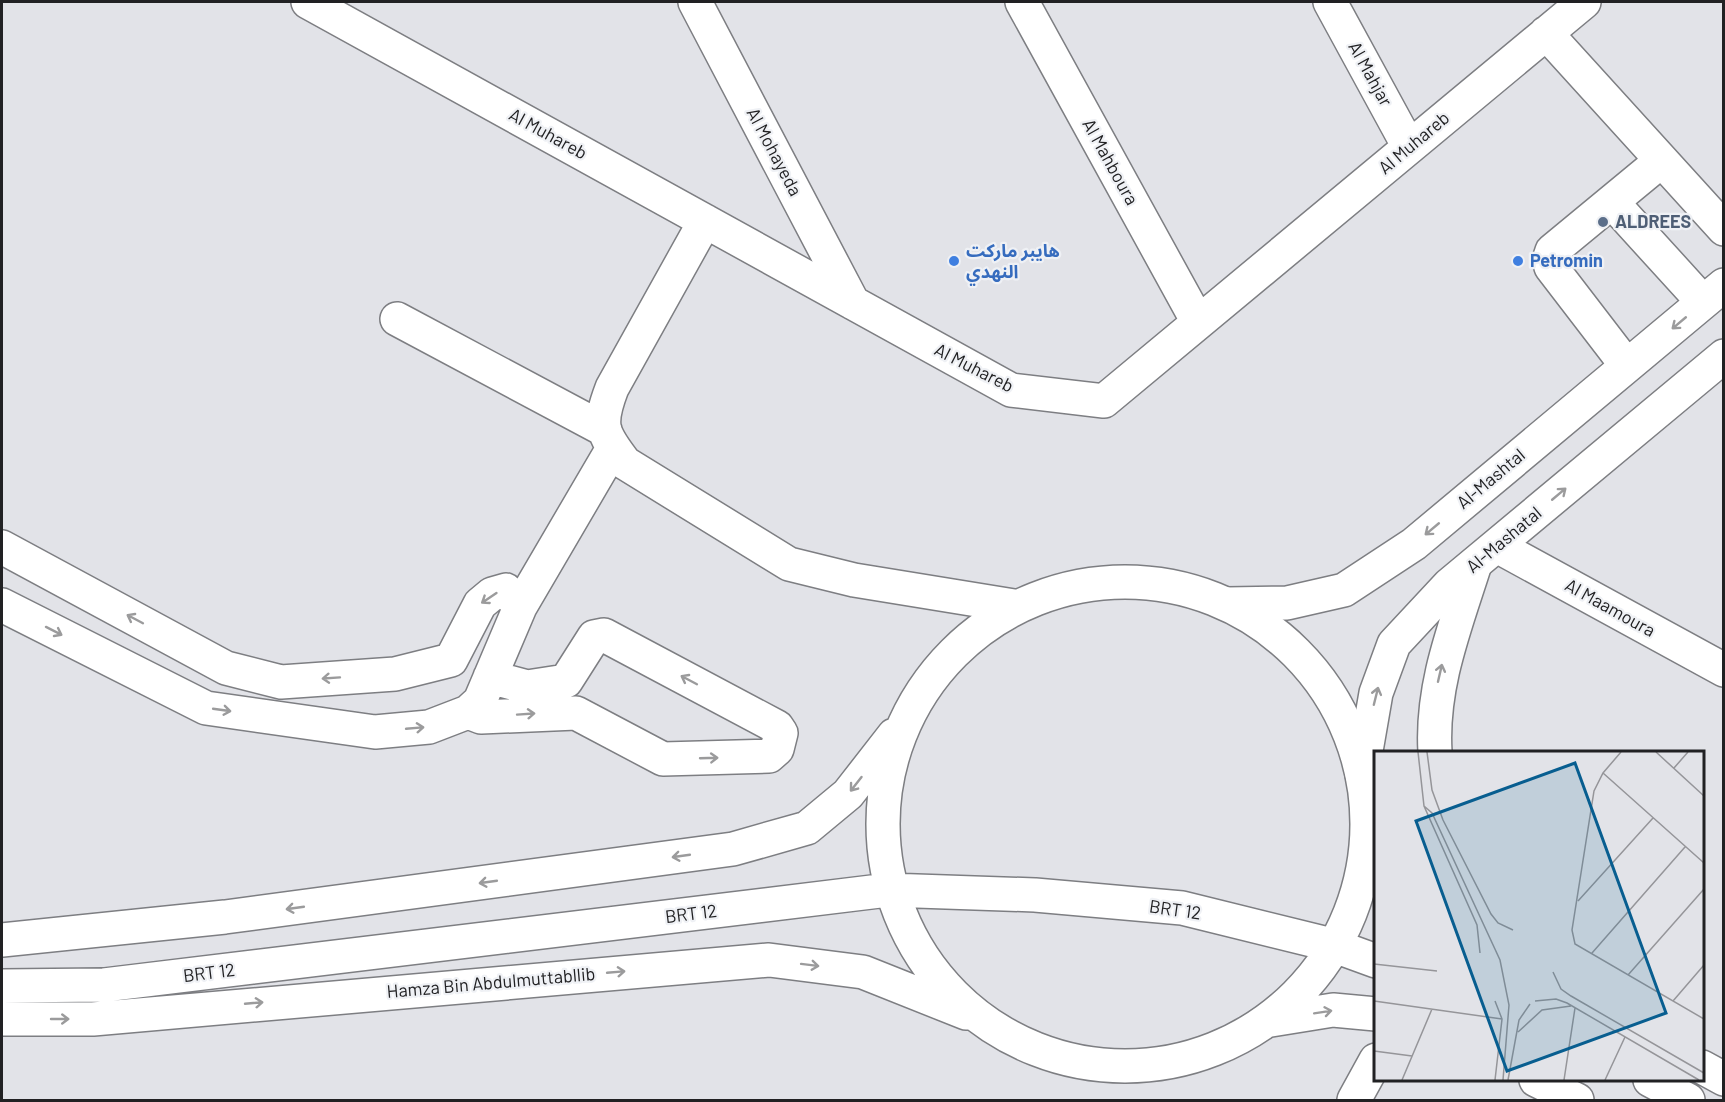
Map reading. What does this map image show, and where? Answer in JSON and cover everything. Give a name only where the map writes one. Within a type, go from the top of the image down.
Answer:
[{"type":"main road","name":"Al Muhareb","points":[[308,2],[1011,390],[1104,401],[1584,2]]},
{"type":"main road","name":"Al Mohayeda","points":[[695,2],[853,303]]},
{"type":"main road","name":"Al Mahboura","points":[[1022,2],[1198,322]]},
{"type":"main road","name":"Al Mahjar","points":[[1330,2],[1409,147]]},
{"type":"main road","points":[[1546,33],[1724,230]]},
{"type":"main road","points":[[1627,366],[1551,267],[1549,260],[1552,251],[1661,161]]},
{"type":"main road","points":[[1612,202],[1713,294]]},
{"type":"main road","points":[[705,221],[612,388],[602,415],[609,439],[625,463],[789,564],[854,580],[1014,606]]},
{"type":"main road","name":"Al-Mashtal","points":[[1227,604],[1287,603],[1344,590],[1414,544],[1713,294]]},
{"type":"main road","points":[[398,319],[609,439]]},
{"type":"main road","name":"Al-Mashatal","points":[[1362,774],[1376,693],[1394,644],[1449,585],[1724,356]]},
{"type":"main road","points":[[2,605],[206,708],[375,732],[429,727],[468,712],[480,701],[520,607],[609,439]]},
{"type":"main road","points":[[2,547],[226,668],[282,682],[395,674],[451,660],[480,604],[492,594],[506,590],[520,607]]},
{"type":"main road","points":[[1435,751],[1437,689],[1444,656],[1486,555]]},
{"type":"main road","name":"Al Maamoura","points":[[1486,555],[1724,670]]},
{"type":"main road","points":[[2,940],[225,917],[733,849],[807,828],[848,794],[905,722],[948,655],[1014,606],[1091,580],[1170,583],[1244,610],[1308,660],[1351,729],[1373,814],[1360,887],[1332,945],[1271,1020]]},
{"type":"main road","points":[[468,712],[481,717],[576,712],[663,759],[769,756],[777,749],[781,733],[777,727],[604,635],[594,637],[566,681],[527,687],[490,677]]},
{"type":"main road","points":[[168,689],[172,663],[187,647]]},
{"type":"main road","points":[[905,722],[884,799],[888,890],[919,955],[971,1015],[1041,1055],[1120,1070],[1200,1057],[1271,1020],[1333,1010],[1374,1014]]},
{"type":"main road","name":"BRT 12","points":[[2,986],[104,986],[888,890],[1035,895],[1182,909],[1332,945],[1374,960]]},
{"type":"main road","name":"Hamza Bin Abdulmuttabllib","points":[[2,1019],[93,1019],[769,960],[863,972],[971,1015]]},
{"type":"main road","points":[[1354,1101],[1374,1064]]},
{"type":"main road","points":[[1704,1068],[1724,1079]]},
{"type":"main road","points":[[1538,1081],[1577,1101]]},
{"type":"main road","points":[[1652,1081],[1688,1101]]},
{"type":"place","name":"ALDREES","points":[[1603,222]]},
{"type":"place","name":"هايبر ماركت النهدي","points":[[954,261]]},
{"type":"place","name":"Petromin","points":[[1518,261]]}]
